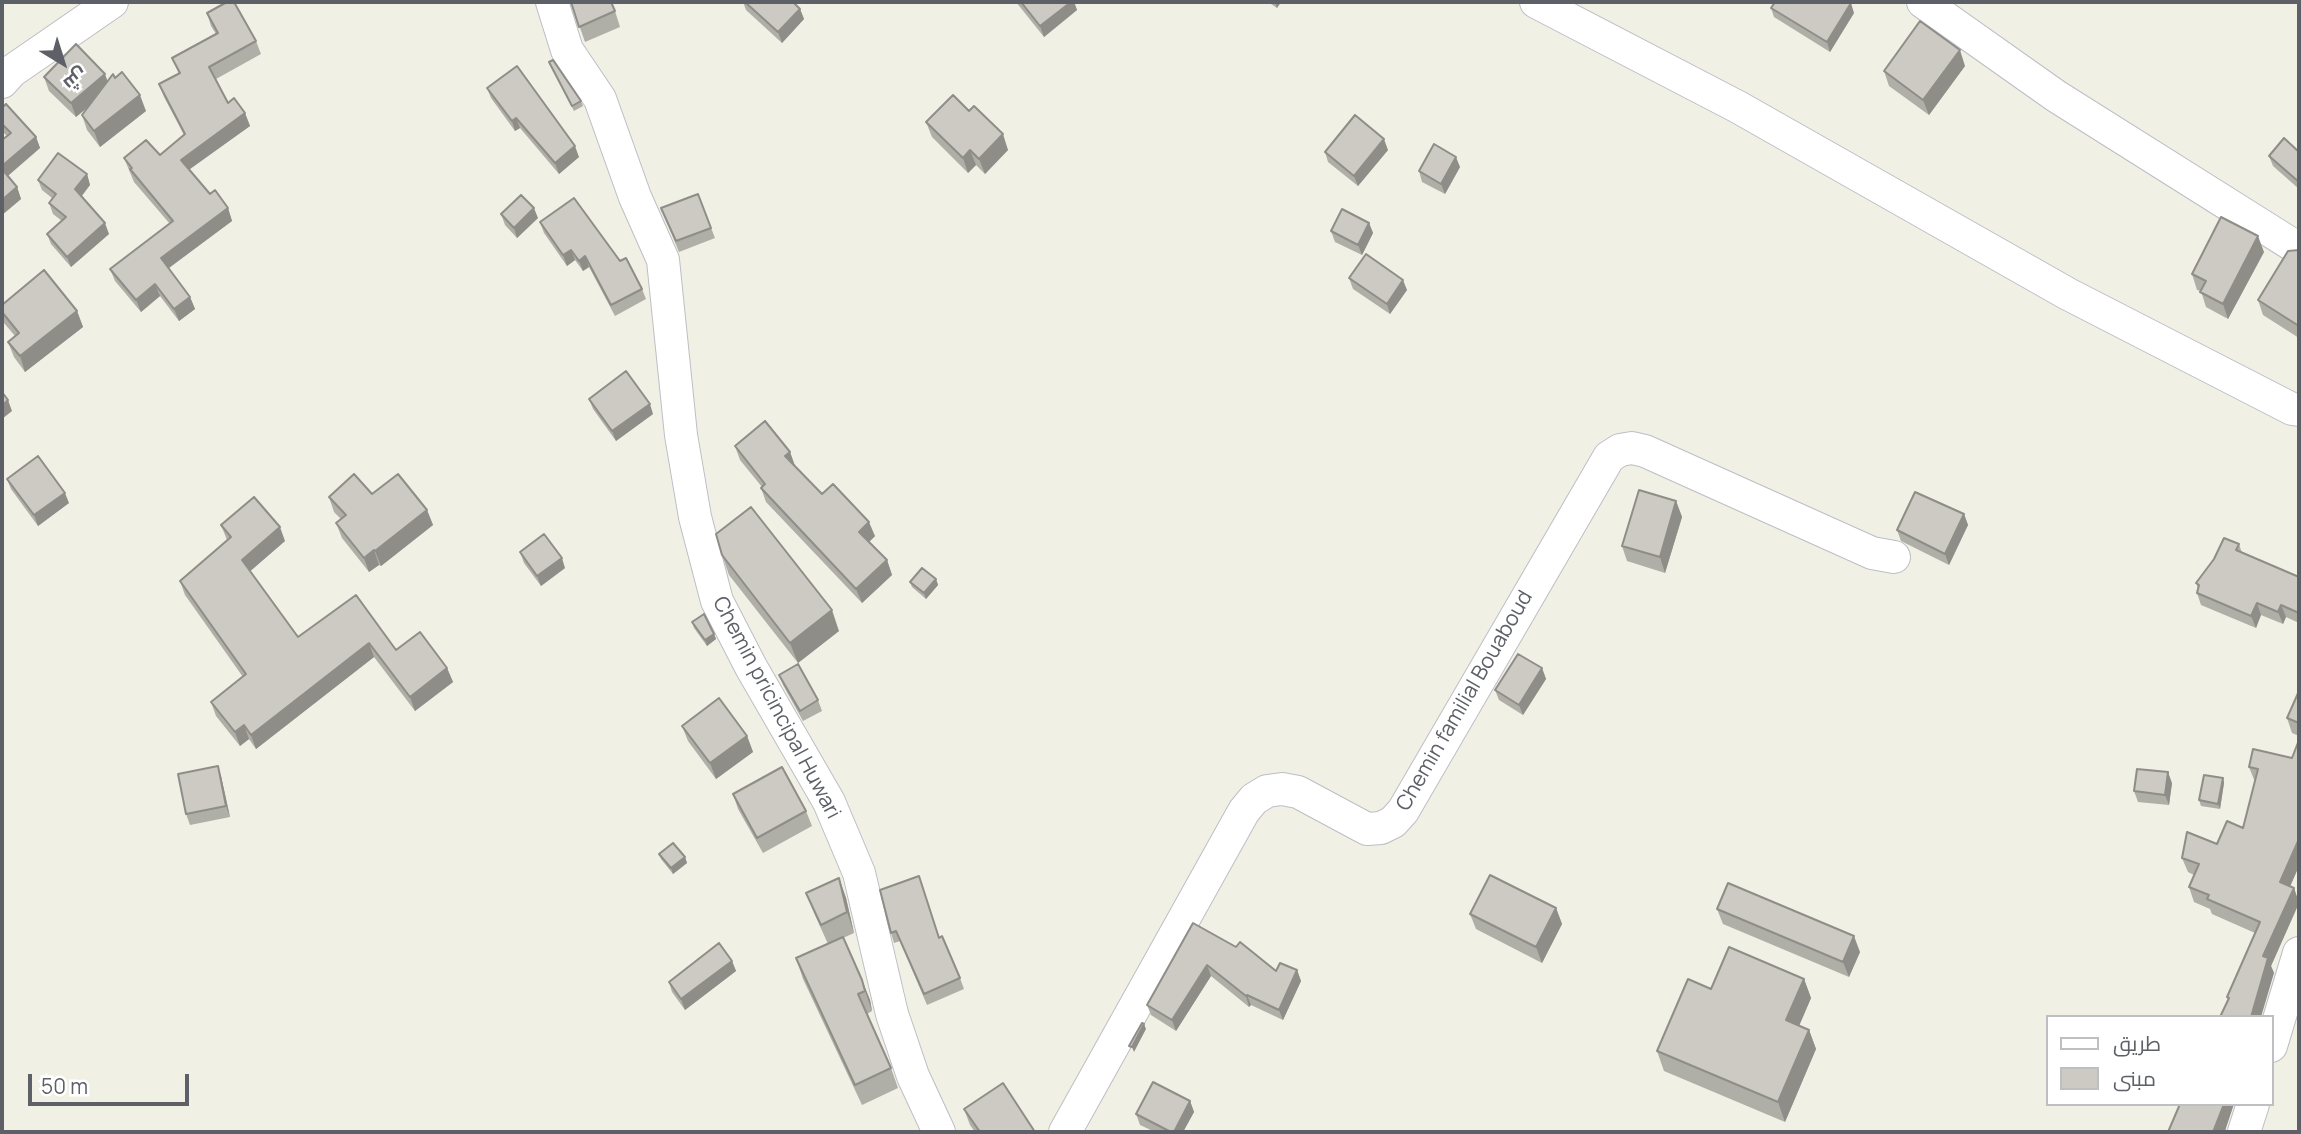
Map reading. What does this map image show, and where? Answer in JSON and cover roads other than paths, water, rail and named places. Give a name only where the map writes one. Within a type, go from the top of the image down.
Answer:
[{"type":"street","points":[[2,82],[12,71],[112,2]]},
{"type":"street","name":"Chemin pricincipal Huwari","points":[[552,2],[567,50],[600,99],[635,197],[663,260],[681,435],[695,517],[717,601],[751,667],[829,802],[859,873],[892,1014],[913,1076],[939,1132]]},
{"type":"street","points":[[1535,2],[1738,107],[2068,294],[2292,409],[2299,410]]},
{"type":"street","points":[[1923,2],[2056,96],[2299,249]]},
{"type":"street","name":"Chemin familial Bouaboud","points":[[1065,1132],[1244,811],[1254,799],[1267,791],[1282,789],[1298,792],[1367,829],[1381,828],[1394,822],[1403,811],[1609,457],[1619,450],[1632,448],[1645,451],[1872,552],[1894,557]]},
{"type":"street","points":[[2273,1038],[2299,953]]},
{"type":"street","points":[[2244,1132],[2252,1106]]}]
